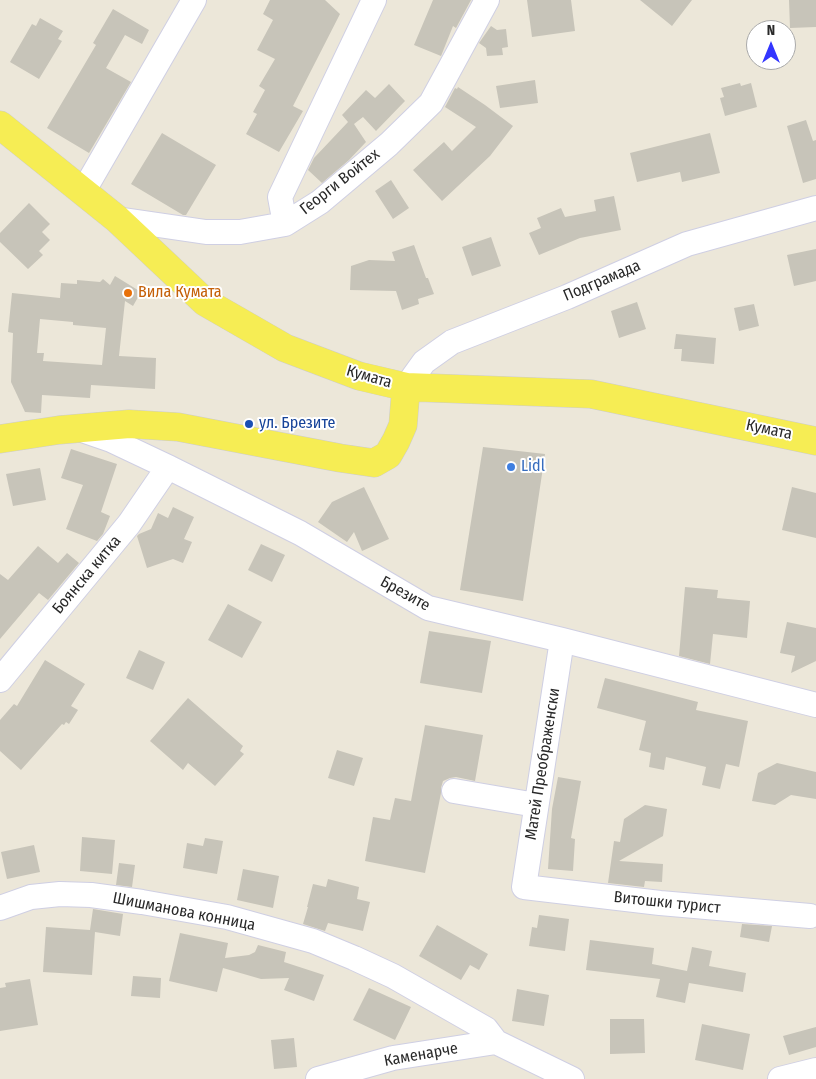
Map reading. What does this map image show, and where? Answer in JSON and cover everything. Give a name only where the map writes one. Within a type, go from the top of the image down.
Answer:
[{"type":"main road","name":"Кумата","points":[[0,125],[117,219],[205,302],[284,348],[359,376],[406,387],[591,394],[816,440]]},
{"type":"main road","points":[[0,439],[130,424],[178,427],[374,463],[388,455],[403,426],[406,387]]},
{"type":"street","points":[[83,192],[194,0]]},
{"type":"street","points":[[285,224],[280,197],[374,0]]},
{"type":"street","name":"Георги Войтех","points":[[117,219],[206,232],[240,232],[285,224],[320,202],[388,144],[431,103],[487,0]]},
{"type":"street","name":"Подграмада","points":[[406,387],[424,362],[452,342],[567,297],[687,244],[816,208]]},
{"type":"street","name":"Брезите","points":[[78,429],[111,440],[300,533],[428,608],[816,705]]},
{"type":"street","name":"Боянска китка","points":[[0,680],[129,524],[168,467]]},
{"type":"street","name":"Матей Преображенски","points":[[524,887],[562,640]]},
{"type":"street","points":[[454,791],[536,805]]},
{"type":"street","name":"Витошки турист","points":[[524,887],[660,903],[810,916]]},
{"type":"street","name":"Шишманова конница","points":[[0,908],[31,897],[60,894],[91,895],[227,917],[313,941],[393,976],[486,1029],[496,1042],[572,1079]]},
{"type":"street","name":"Каменарче","points":[[318,1079],[393,1058],[496,1042]]},
{"type":"street","points":[[780,1079],[816,1070]]},
{"type":"building","points":[[270,0],[325,0],[340,14],[293,106],[303,111],[279,152],[246,134],[257,114],[253,112],[265,90],[259,86],[275,59],[257,50],[273,20],[263,14]]},
{"type":"building","points":[[433,0],[471,0],[456,28],[453,26],[441,56],[414,45]]},
{"type":"building","points":[[527,0],[571,0],[575,31],[532,37]]},
{"type":"building","points":[[640,0],[692,0],[672,26]]},
{"type":"building","points":[[789,0],[816,0],[816,27],[796,28],[796,20],[790,20]]},
{"type":"building","points":[[113,9],[149,30],[142,44],[125,35],[106,68],[131,82],[89,153],[47,128],[96,45],[93,43]]},
{"type":"building","points":[[40,18],[63,31],[58,39],[62,41],[39,79],[10,62],[32,24],[36,26]]},
{"type":"building","points":[[491,26],[497,30],[506,29],[508,47],[502,48],[503,55],[487,56],[486,48],[479,43]]},
{"type":"building","points":[[535,80],[538,103],[500,108],[496,86]]},
{"type":"building","points":[[740,83],[741,86],[751,83],[757,107],[725,116],[720,98],[724,97],[721,88]]},
{"type":"building","points":[[389,84],[405,101],[376,131],[363,117],[354,124],[366,142],[349,160],[322,183],[308,170],[314,158],[348,122],[342,115],[366,90],[375,98]]},
{"type":"building","points":[[458,87],[513,126],[490,156],[442,201],[413,170],[444,142],[452,151],[476,127],[445,107],[455,88],[457,89]]},
{"type":"building","points":[[806,120],[813,141],[816,140],[816,179],[803,183],[787,126]]},
{"type":"building","points":[[162,133],[216,165],[186,215],[131,184]]},
{"type":"building","points":[[710,133],[720,173],[682,182],[680,172],[637,182],[630,153]]},
{"type":"building","points":[[391,180],[409,208],[393,219],[375,191]]},
{"type":"building","points":[[614,196],[621,230],[580,238],[539,255],[529,233],[541,228],[537,218],[561,208],[565,217],[596,211],[594,200]]},
{"type":"building","points":[[29,203],[50,224],[42,232],[50,240],[39,251],[43,255],[28,269],[0,242],[0,233]]},
{"type":"building","points":[[491,237],[501,266],[472,276],[462,247]]},
{"type":"building","points":[[414,245],[434,294],[418,299],[419,304],[402,310],[396,291],[350,290],[351,266],[369,260],[395,261],[392,252]]},
{"type":"building","points":[[816,249],[816,281],[794,286],[787,255]]},
{"type":"building","points":[[115,276],[141,292],[133,306],[125,301],[119,356],[156,358],[155,389],[91,385],[90,398],[42,395],[41,413],[25,412],[11,382],[13,333],[8,332],[12,293],[60,298],[61,283],[77,284],[77,280],[100,282],[103,279],[110,285]],"holes":[[[40,319],[73,322],[73,325],[106,328],[102,365],[43,361],[44,353],[37,353]]]},
{"type":"building","points":[[637,302],[646,329],[619,338],[611,311]]},
{"type":"building","points":[[754,304],[759,326],[739,331],[734,308]]},
{"type":"building","points":[[676,334],[716,338],[714,364],[681,361],[682,349],[674,349]]},
{"type":"building","points":[[483,447],[545,454],[523,601],[460,590]]},
{"type":"building","points":[[71,449],[117,464],[101,512],[110,516],[103,534],[97,541],[66,529],[83,485],[61,478]]},
{"type":"building","points":[[40,468],[46,500],[13,506],[6,474]]},
{"type":"building","points":[[364,487],[389,539],[362,551],[354,532],[347,542],[318,522],[332,502]]},
{"type":"building","points":[[792,487],[816,493],[816,538],[782,530]]},
{"type":"building","points":[[173,507],[194,517],[184,539],[192,542],[183,563],[173,559],[147,568],[137,536],[151,529],[158,513],[168,518]]},
{"type":"building","points":[[261,544],[285,555],[272,582],[248,570]]},
{"type":"building","points":[[38,546],[58,563],[67,553],[79,563],[48,600],[39,593],[0,639],[0,574],[8,580]]},
{"type":"building","points":[[685,587],[718,590],[717,598],[750,601],[747,638],[713,634],[710,664],[679,656]]},
{"type":"building","points":[[228,604],[262,622],[242,658],[208,640]]},
{"type":"building","points":[[787,622],[816,628],[816,661],[791,673],[795,656],[780,653]]},
{"type":"building","points":[[429,631],[491,641],[482,693],[420,683]]},
{"type":"building","points":[[139,650],[165,662],[153,690],[126,678]]},
{"type":"building","points":[[45,660],[85,684],[71,706],[78,710],[69,724],[66,722],[64,725],[62,724],[21,770],[0,751],[0,720],[14,704],[17,706]]},
{"type":"building","points":[[605,678],[698,702],[696,710],[748,721],[739,767],[726,764],[720,789],[702,785],[706,767],[666,757],[664,770],[649,767],[651,753],[639,750],[646,721],[597,708]]},
{"type":"building","points":[[188,698],[243,746],[240,751],[244,754],[215,786],[188,763],[183,770],[150,741]]},
{"type":"building","points":[[425,725],[483,735],[475,781],[456,777],[443,781],[425,873],[365,861],[373,817],[390,820],[395,798],[411,801]]},
{"type":"building","points":[[337,750],[363,758],[354,786],[328,778]]},
{"type":"building","points":[[777,763],[816,772],[816,799],[791,795],[775,805],[752,801],[758,773]]},
{"type":"building","points":[[558,777],[581,781],[571,838],[575,839],[573,871],[548,869],[552,809]]},
{"type":"building","points":[[645,805],[667,809],[663,836],[619,861],[663,864],[662,882],[645,881],[644,887],[608,883],[614,841],[620,842],[624,819]]},
{"type":"building","points":[[82,837],[115,840],[112,874],[80,871]]},
{"type":"building","points":[[205,838],[223,841],[217,874],[183,868],[187,843],[203,846]]},
{"type":"building","points":[[34,845],[40,872],[7,879],[1,852]]},
{"type":"building","points":[[119,863],[135,865],[132,887],[116,885]]},
{"type":"building","points":[[243,869],[279,876],[273,908],[237,900]]},
{"type":"building","points":[[328,879],[359,887],[357,899],[370,902],[363,931],[328,923],[325,931],[303,924],[313,884],[326,887]]},
{"type":"building","points":[[93,909],[123,914],[120,936],[95,932],[92,975],[43,972],[46,927],[90,930]]},
{"type":"building","points":[[539,915],[569,919],[565,951],[529,946],[532,927],[537,928]]},
{"type":"building","points":[[742,924],[772,926],[769,942],[740,937]]},
{"type":"building","points":[[437,925],[488,954],[479,970],[470,965],[461,980],[419,956]]},
{"type":"building","points":[[180,933],[228,943],[225,958],[249,955],[255,952],[258,945],[286,952],[284,962],[324,975],[314,1001],[284,990],[289,978],[261,979],[223,968],[217,992],[169,981]]},
{"type":"building","points":[[590,940],[654,948],[652,964],[687,971],[692,947],[712,951],[709,966],[746,973],[743,992],[689,983],[685,1003],[656,997],[660,979],[586,970]]},
{"type":"building","points":[[133,976],[161,978],[160,998],[131,996]]},
{"type":"building","points":[[30,979],[38,1025],[0,1031],[0,988],[6,987],[5,983]]},
{"type":"building","points":[[369,988],[411,1007],[395,1040],[353,1020]]},
{"type":"building","points":[[517,989],[549,995],[544,1026],[512,1021]]},
{"type":"building","points":[[610,1019],[644,1019],[645,1053],[610,1054]]},
{"type":"building","points":[[702,1024],[750,1034],[743,1070],[695,1060]]},
{"type":"building","points":[[816,1027],[816,1047],[789,1055],[783,1036]]},
{"type":"building","points":[[294,1038],[297,1067],[274,1069],[271,1040]]},
{"type":"place","name":"Вила Кумата","points":[[128,293]]},
{"type":"place","name":"ул. Брезите","points":[[249,424]]},
{"type":"place","name":"Lidl","points":[[511,467]]}]
